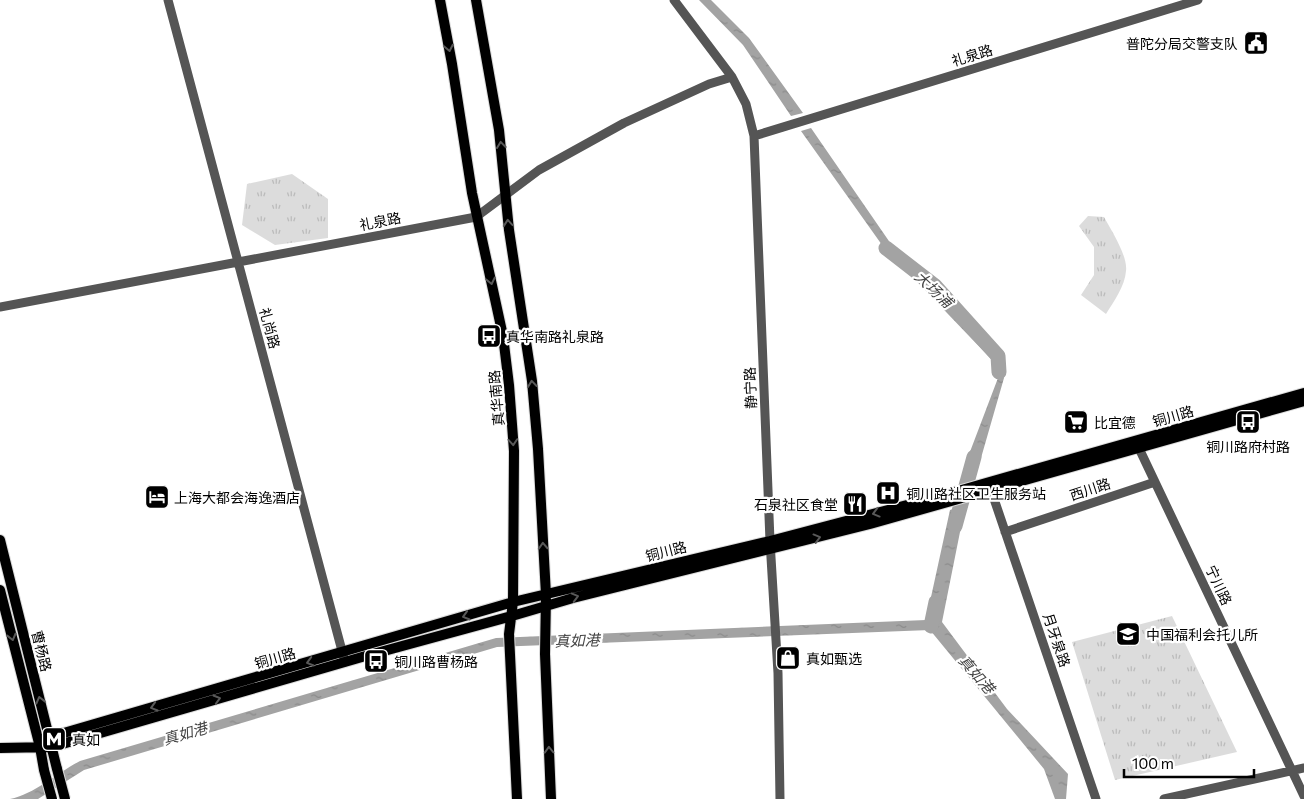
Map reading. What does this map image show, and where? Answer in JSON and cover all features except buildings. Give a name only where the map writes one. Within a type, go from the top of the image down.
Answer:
[{"type":"main road","name":"真华南路","points":[[440,0],[476,216],[502,336],[509,386],[514,451],[513,602],[509,634],[517,799]]},
{"type":"main road","points":[[476,0],[499,130],[509,230],[532,381],[538,449],[545,600],[550,799]]},
{"type":"main road","name":"铜川路","points":[[976,490],[991,490],[1304,393]]},
{"type":"main road","name":"铜川路","points":[[344,658],[513,602],[545,600],[770,545],[956,496],[1137,444],[1304,401]]},
{"type":"main road","name":"曹杨路","points":[[0,540],[65,799]]},
{"type":"main road","name":"曹杨路","points":[[0,590],[52,799]]},
{"type":"main road","name":"铜川路","points":[[0,748],[40,747],[51,742],[344,658],[512,616],[545,600]]},
{"type":"street","name":"礼尚路","points":[[168,0],[344,658]]},
{"type":"street","name":"静宁路","points":[[674,0],[732,77],[746,104],[754,136],[770,545],[778,672],[780,799]]},
{"type":"street","name":"礼泉路","points":[[754,136],[1198,0]]},
{"type":"street","name":"礼泉路","points":[[0,307],[476,216],[539,170],[624,123],[709,84],[732,77]]},
{"type":"street","name":"宁川路","points":[[1137,444],[1304,796]]},
{"type":"street","name":"西川路","points":[[1006,532],[1155,482]]},
{"type":"street","name":"月牙泉路","points":[[991,490],[1096,799]]},
{"type":"street","points":[[1164,799],[1304,768]]},
{"type":"green space","points":[[292,174],[328,199],[328,238],[275,245],[242,225],[247,184]]},
{"type":"green space","points":[[1088,216],[1104,217],[1118,243],[1126,265],[1125,277],[1121,288],[1106,314],[1081,295],[1094,275],[1094,247],[1079,226]]},
{"type":"green space","points":[[1172,616],[1237,752],[1115,780],[1072,642]]},
{"type":"water","points":[[699,0],[711,0],[749,38],[803,113],[791,116],[743,45]]},
{"type":"water","points":[[811,128],[902,260],[935,286],[998,356],[1004,378],[981,458],[969,477],[963,479],[968,457],[998,378],[991,359],[882,245],[801,131]]},
{"type":"water","name":"真如港","points":[[968,505],[960,532],[942,622],[1007,709],[1068,774],[1066,799],[1055,799],[1044,769],[930,630],[497,647],[84,770],[38,799],[10,799],[28,793],[80,761],[496,638],[926,620],[950,510]]},
{"type":"waterway","name":"大场浦","points":[[886,248],[935,286],[998,356],[999,372]]},
{"type":"waterway","name":"大场浦","points":[[955,526],[974,457]]},
{"type":"waterway","name":"大场浦","points":[[931,626],[936,602]]},
{"type":"place","name":"普陀分局交警支队","points":[[1256,43]]},
{"type":"place","name":"真华南路礼泉路","points":[[489,336]]},
{"type":"place","name":"比宜德","points":[[1076,422]]},
{"type":"place","name":"铜川路府村路","points":[[1248,422]]},
{"type":"place","name":"铜川路社区卫生服务站","points":[[888,493]]},
{"type":"place","name":"上海大都会海逸酒店","points":[[157,497]]},
{"type":"place","name":"石泉社区食堂","points":[[855,504]]},
{"type":"place","name":"中国福利会托儿所","points":[[1128,634]]},
{"type":"place","name":"真如甄选","points":[[788,658]]},
{"type":"place","name":"铜川路曹杨路","points":[[376,661]]},
{"type":"place","name":"真如","points":[[54,739]]}]
